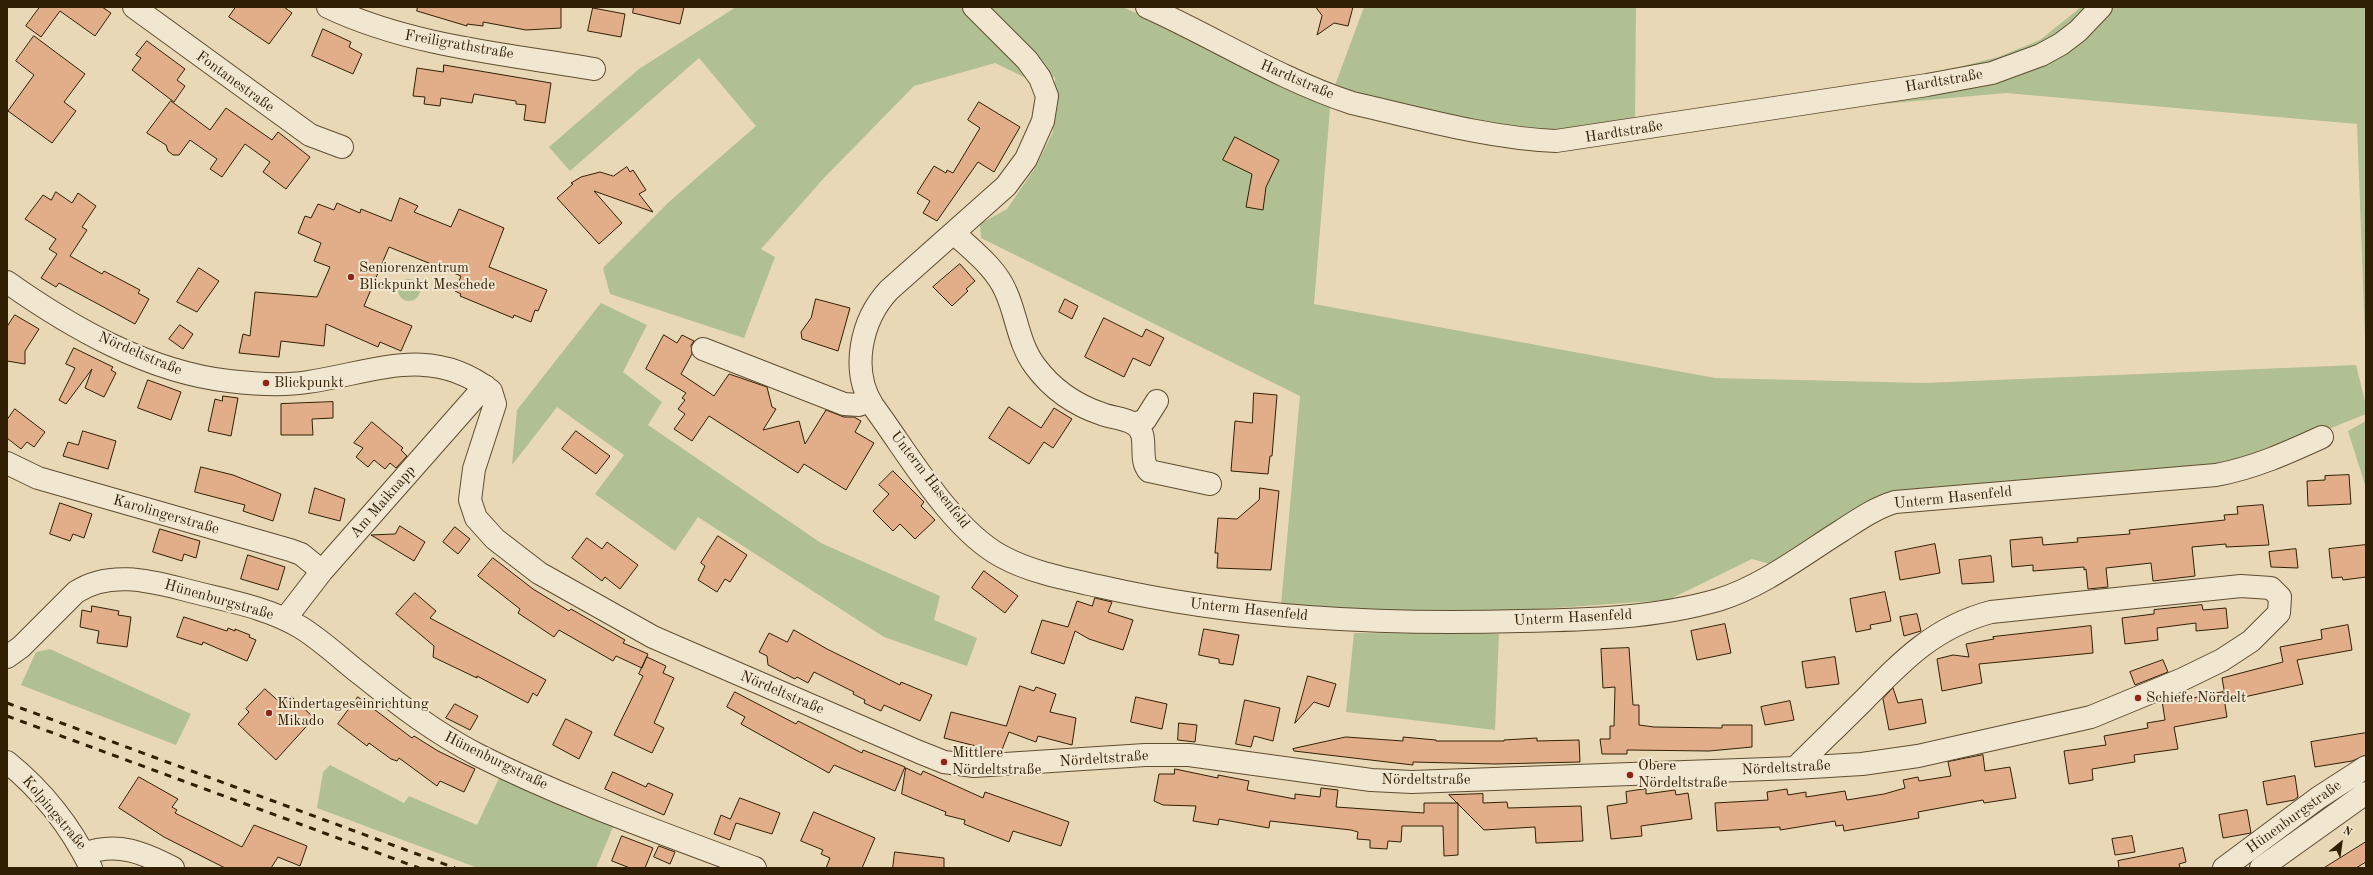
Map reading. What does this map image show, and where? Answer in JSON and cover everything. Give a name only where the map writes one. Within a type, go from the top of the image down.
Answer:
[{"type":"street","name":"Fontanestraße","points":[[134,7],[310,135],[342,147]]},
{"type":"street","name":"Freiligrathstraße","points":[[328,7],[355,20],[400,35],[594,69]]},
{"type":"street","name":"Unterm Hasenfeld","points":[[974,7],[1035,70],[1044,87],[1047,106],[1044,121],[1032,147],[1015,176],[955,234],[889,290],[872,312],[864,336],[861,360],[863,380],[869,400],[959,521],[981,542],[1013,562],[1078,581],[1179,603],[1261,612],[1398,623],[1564,620],[1642,614],[1698,605],[1741,592],[1766,579],[1865,515],[1896,502],[1918,498],[2216,474],[2239,470],[2270,460],[2322,437]]},
{"type":"street","name":"Hardtstraße","points":[[1147,7],[1292,81],[1352,103],[1522,139],[1556,141],[1934,84],[1992,73],[2041,55],[2061,44],[2078,31],[2101,7]]},
{"type":"street","points":[[955,234],[985,263],[1002,284],[1025,348],[1034,364],[1050,384],[1073,402],[1135,424],[1142,436],[1144,464],[1149,471],[1210,484]]},
{"type":"street","name":"Nördeltstraße","points":[[7,282],[70,322],[115,346],[171,369],[188,374],[229,381],[284,384],[307,382],[416,364],[446,368],[484,386],[493,394],[495,404],[474,469],[471,506],[476,518],[487,531],[515,556],[539,573],[653,636],[944,762],[987,766],[1176,754],[1371,780],[1412,782],[1795,768],[1862,764],[1918,756],[2091,717],[2204,670],[2251,641],[2266,628],[2279,613],[2281,605],[2278,593],[2271,588],[2241,586],[1991,612],[1973,617],[1927,641],[1903,659],[1795,768]]},
{"type":"street","points":[[703,349],[844,404],[859,405],[869,400]]},
{"type":"street","name":"Am Maiknapp","points":[[285,619],[322,571],[484,386]]},
{"type":"street","points":[[1135,424],[1145,420],[1157,401]]},
{"type":"street","name":"Karolingerstraße","points":[[7,463],[38,478],[290,550],[305,556],[322,571]]},
{"type":"street","name":"Hünenburgstraße","points":[[7,657],[21,646],[76,592],[84,586],[106,579],[126,579],[158,583],[253,608],[285,619],[314,636],[426,724],[474,752],[616,816],[755,868]]},
{"type":"street","name":"Kolpingstraße","points":[[7,762],[25,776],[60,815],[88,861],[104,847],[128,850],[152,857],[173,868]]},
{"type":"street","name":"Hünenburgstraße","points":[[2224,868],[2318,798],[2366,767]]},
{"type":"street","name":"Hünenburgstraße","points":[[2261,868],[2366,792]]},
{"type":"green space","points":[[736,7],[1122,7],[1331,96],[1314,304],[1715,378],[1924,383],[2356,365],[2366,405],[2366,414],[2239,465],[1877,496],[1773,565],[1752,559],[1668,600],[1469,614],[1281,605],[1300,396],[981,238],[980,224],[1007,209],[1035,168],[1053,132],[1055,77],[1034,82],[995,63],[914,86],[824,178],[761,249],[775,257],[744,338],[610,294],[603,268],[670,201],[756,126],[699,58],[570,171],[549,147],[639,69]]},
{"type":"green space","points":[[1364,7],[1636,7],[1635,124],[1927,75],[1998,57],[2040,40],[2081,7],[2366,7],[2366,363],[2357,124],[2006,93],[1558,133],[1505,128],[1331,96]]},
{"type":"green space","points":[[409,279],[417,282],[420,290],[417,298],[409,301],[401,298],[398,290],[401,282]]},
{"type":"green space","points":[[601,303],[647,325],[623,372],[662,402],[648,425],[821,543],[940,596],[934,620],[977,638],[967,666],[884,637],[698,517],[675,551],[595,494],[624,455],[557,407],[512,465],[517,410]]},
{"type":"green space","points":[[2366,421],[2366,488],[2348,431]]},
{"type":"green space","points":[[1354,633],[1499,634],[1495,730],[1346,712]]},
{"type":"green space","points":[[50,649],[191,714],[176,745],[21,685],[36,652]]},
{"type":"green space","points":[[330,765],[404,803],[409,796],[477,825],[502,772],[615,822],[596,868],[478,868],[317,808],[323,772]]},
{"type":"building","points":[[40,7],[102,7],[111,13],[95,36],[60,11],[41,37],[26,26]]},
{"type":"building","points":[[236,7],[284,7],[292,13],[269,44],[229,17]]},
{"type":"building","points":[[418,7],[561,7],[561,28],[526,30],[483,22],[483,26],[467,24],[467,26],[417,11]]},
{"type":"building","points":[[634,7],[684,7],[680,24],[633,13]]},
{"type":"building","points":[[1316,7],[1353,7],[1348,26],[1334,23],[1317,35],[1322,16]]},
{"type":"building","points":[[593,8],[625,14],[621,37],[588,31]]},
{"type":"building","points":[[323,29],[351,42],[349,47],[362,54],[353,74],[312,56]]},
{"type":"building","points":[[34,36],[85,74],[64,102],[76,111],[52,143],[8,111],[34,75],[16,61]]},
{"type":"building","points":[[147,41],[185,69],[177,80],[185,86],[174,102],[132,70],[141,58],[136,55]]},
{"type":"building","points":[[444,65],[551,83],[545,123],[524,120],[526,105],[516,104],[516,101],[474,94],[472,103],[441,98],[440,106],[424,104],[425,97],[413,96],[417,68],[443,72]]},
{"type":"building","points":[[171,101],[210,130],[226,108],[272,140],[278,132],[310,157],[286,189],[263,172],[270,162],[245,144],[222,177],[210,169],[217,159],[190,140],[179,155],[173,155],[168,151],[166,145],[147,133]]},
{"type":"building","points":[[979,102],[1020,127],[994,172],[978,162],[937,221],[923,213],[930,201],[917,193],[934,166],[946,173],[947,170],[953,173],[980,128],[968,120]]},
{"type":"building","points":[[1235,137],[1279,160],[1266,187],[1263,210],[1246,207],[1252,174],[1223,160]]},
{"type":"building","points":[[627,167],[630,172],[633,170],[646,190],[639,194],[653,212],[594,191],[622,223],[599,244],[557,198],[573,184],[571,183],[581,177],[600,172],[613,176]]},
{"type":"building","points":[[56,192],[72,203],[78,193],[96,206],[82,227],[87,230],[70,256],[102,274],[104,271],[140,290],[138,293],[149,299],[135,324],[59,283],[56,287],[41,278],[57,254],[49,249],[56,239],[25,219],[43,195],[51,200]]},
{"type":"building","name":"Seniorenzentrum Blickpunkt Meschede","points":[[400,198],[418,206],[414,212],[451,227],[459,209],[504,228],[489,267],[547,290],[538,311],[535,310],[531,322],[514,315],[513,318],[460,296],[461,294],[455,291],[461,276],[389,247],[364,306],[412,326],[401,351],[380,342],[378,347],[326,324],[324,346],[281,341],[279,357],[239,353],[243,334],[250,336],[255,292],[317,297],[330,267],[314,261],[321,243],[298,233],[305,216],[311,218],[318,204],[334,210],[337,203],[360,213],[361,209],[391,221]]},
{"type":"building","points":[[960,264],[975,281],[966,289],[968,291],[952,306],[933,287]]},
{"type":"building","points":[[199,268],[219,281],[197,312],[177,302]]},
{"type":"building","points":[[816,299],[850,308],[838,351],[802,339],[801,332],[811,318]]},
{"type":"building","points":[[1065,299],[1078,306],[1072,319],[1059,312]]},
{"type":"building","points":[[15,315],[39,329],[25,351],[25,364],[7,361],[7,327]]},
{"type":"building","points":[[1104,318],[1142,337],[1146,329],[1164,338],[1150,366],[1133,358],[1124,377],[1085,357]]},
{"type":"building","points":[[180,325],[193,334],[183,349],[169,339]]},
{"type":"building","points":[[664,335],[677,343],[682,335],[694,341],[691,345],[692,354],[681,374],[714,396],[729,374],[767,387],[772,407],[776,409],[763,430],[799,421],[805,444],[826,410],[844,417],[854,417],[861,421],[855,432],[874,443],[846,490],[804,464],[798,473],[709,416],[692,441],[674,429],[685,414],[678,409],[685,400],[682,398],[686,393],[646,369]]},
{"type":"building","points":[[74,348],[113,367],[111,370],[116,373],[104,397],[85,388],[92,369],[66,404],[59,400],[75,368],[66,364]]},
{"type":"building","points":[[148,380],[181,392],[171,420],[138,408]]},
{"type":"building","points":[[1254,393],[1277,395],[1272,456],[1270,456],[1268,474],[1231,471],[1235,421],[1252,423]]},
{"type":"building","points":[[223,396],[238,398],[231,436],[208,431],[215,399],[222,401]]},
{"type":"building","points":[[333,402],[333,418],[312,419],[313,435],[281,435],[281,404]]},
{"type":"building","points":[[1009,407],[1041,428],[1054,408],[1072,419],[1053,448],[1044,442],[1029,464],[989,438]]},
{"type":"building","points":[[15,409],[45,432],[34,447],[27,442],[21,449],[7,438],[7,420]]},
{"type":"building","points":[[372,422],[403,448],[401,450],[407,456],[396,468],[390,463],[385,469],[374,460],[368,467],[356,457],[363,448],[354,443]]},
{"type":"building","points":[[83,431],[116,441],[108,469],[63,456],[68,442],[78,445]]},
{"type":"building","points":[[576,431],[610,456],[596,474],[562,449]]},
{"type":"building","points":[[201,467],[233,475],[281,494],[273,521],[243,511],[245,505],[195,492]]},
{"type":"building","points":[[893,471],[924,502],[921,506],[935,520],[915,539],[900,524],[893,531],[873,511],[889,494],[879,485]]},
{"type":"building","points":[[2349,475],[2351,504],[2308,506],[2307,481],[2325,480],[2325,476]]},
{"type":"building","points":[[315,488],[345,499],[340,521],[309,513]]},
{"type":"building","points":[[1260,488],[1279,491],[1271,570],[1217,568],[1218,553],[1215,553],[1218,518],[1237,519],[1259,500]]},
{"type":"building","points":[[60,503],[92,514],[84,538],[73,534],[70,541],[50,534]]},
{"type":"building","points":[[2263,505],[2269,545],[2226,547],[2226,544],[2192,547],[2195,576],[2153,581],[2151,563],[2106,568],[2108,587],[2088,589],[2086,569],[2084,570],[2084,567],[2033,571],[2033,565],[2012,567],[2010,540],[2042,537],[2043,545],[2078,542],[2077,538],[2130,534],[2129,530],[2225,520],[2224,515],[2238,514],[2237,507]]},
{"type":"building","points":[[400,526],[425,542],[414,561],[371,535],[395,534]]},
{"type":"building","points":[[455,527],[470,539],[458,554],[443,542]]},
{"type":"building","points":[[160,529],[200,541],[196,558],[184,554],[182,561],[153,552]]},
{"type":"building","points":[[718,536],[747,555],[730,582],[725,579],[717,592],[698,580],[705,566],[701,563]]},
{"type":"building","points":[[587,538],[602,549],[607,542],[638,565],[620,589],[605,577],[602,581],[572,558]]},
{"type":"building","points":[[1935,544],[1940,573],[1900,580],[1895,552]]},
{"type":"building","points":[[2366,545],[2366,577],[2343,580],[2342,577],[2332,578],[2329,549]]},
{"type":"building","points":[[2296,549],[2298,568],[2271,567],[2269,552]]},
{"type":"building","points":[[248,555],[285,567],[278,590],[241,579]]},
{"type":"building","points":[[1991,556],[1994,582],[1962,584],[1959,560]]},
{"type":"building","points":[[493,558],[533,589],[569,611],[571,609],[625,640],[623,643],[648,654],[642,668],[616,656],[613,661],[559,630],[554,637],[518,613],[520,609],[478,576]]},
{"type":"building","points":[[984,571],[1018,596],[1005,613],[972,588]]},
{"type":"building","points":[[1885,592],[1891,621],[1870,625],[1871,629],[1856,632],[1850,599]]},
{"type":"building","points":[[415,593],[436,611],[430,618],[546,680],[537,696],[533,693],[528,703],[477,676],[477,678],[433,657],[434,646],[396,614]]},
{"type":"building","points":[[1095,598],[1112,602],[1108,612],[1133,620],[1123,650],[1089,639],[1075,631],[1064,664],[1031,653],[1042,620],[1068,627],[1077,601],[1092,606]]},
{"type":"building","points":[[2202,605],[2203,610],[2226,608],[2228,628],[2196,631],[2196,623],[2157,628],[2158,640],[2125,644],[2122,618],[2154,614],[2154,610]]},
{"type":"building","points":[[92,606],[119,611],[118,615],[131,617],[127,647],[97,643],[99,631],[80,627],[82,610],[91,612]]},
{"type":"building","points":[[1917,614],[1921,631],[1904,636],[1900,617]]},
{"type":"building","points":[[184,617],[227,631],[228,628],[235,631],[235,629],[250,635],[249,637],[256,640],[247,661],[203,642],[202,645],[177,637]]},
{"type":"building","points":[[1725,624],[1731,653],[1697,660],[1691,631]]},
{"type":"building","points":[[2348,625],[2352,650],[2297,660],[2303,684],[2226,701],[2222,678],[2283,662],[2280,647],[2322,639],[2321,630]]},
{"type":"building","points":[[2091,626],[2093,653],[1979,664],[1982,683],[1942,691],[1937,659],[1953,655],[1969,657],[1966,644],[1994,639],[1993,637]]},
{"type":"building","points":[[1204,629],[1239,635],[1233,665],[1219,663],[1219,659],[1199,655]]},
{"type":"building","points":[[794,630],[827,649],[900,685],[901,682],[932,695],[920,721],[884,705],[881,711],[864,703],[865,700],[853,694],[854,692],[814,672],[808,683],[797,677],[795,679],[768,665],[767,656],[759,652],[769,633],[787,642]]},
{"type":"building","points":[[1629,648],[1633,705],[1639,705],[1639,725],[1654,727],[1722,728],[1722,725],[1752,725],[1752,747],[1709,751],[1627,750],[1627,754],[1602,754],[1600,739],[1610,739],[1610,726],[1614,726],[1615,687],[1603,688],[1601,649]]},
{"type":"building","points":[[647,657],[666,666],[663,673],[674,678],[654,723],[664,728],[652,753],[614,735],[643,676],[639,674]]},
{"type":"building","points":[[1835,657],[1839,684],[1806,688],[1802,662]]},
{"type":"building","points":[[2163,660],[2168,672],[2135,685],[2130,672]]},
{"type":"building","points":[[1308,676],[1336,684],[1329,707],[1314,702],[1295,723]]},
{"type":"building","points":[[1020,686],[1034,691],[1036,687],[1056,694],[1050,712],[1076,718],[1072,745],[1038,736],[1036,742],[1009,732],[1001,752],[983,753],[984,748],[944,738],[951,712],[1006,726]]},
{"type":"building","points":[[1893,688],[1898,703],[1922,699],[1926,723],[1889,730],[1883,699]]},
{"type":"building","points":[[265,689],[283,705],[291,696],[314,718],[276,760],[238,724],[249,712],[246,709]]},
{"type":"building","points":[[735,692],[796,724],[798,721],[862,753],[863,750],[905,767],[895,791],[834,765],[829,773],[741,724],[745,717],[727,707]]},
{"type":"building","points":[[2223,692],[2227,717],[2174,727],[2178,749],[2134,755],[2135,762],[2092,769],[2093,780],[2069,784],[2064,751],[2106,745],[2104,736],[2148,728],[2147,723],[2165,720],[2162,701],[2177,698],[2177,701]]},
{"type":"building","points":[[358,697],[412,738],[414,736],[438,751],[475,769],[464,792],[440,781],[437,786],[399,758],[397,761],[391,759],[369,743],[367,746],[338,724]]},
{"type":"building","points":[[1136,697],[1167,704],[1162,729],[1131,722]]},
{"type":"building","points":[[1245,700],[1280,708],[1273,741],[1254,736],[1251,747],[1236,744]]},
{"type":"building","points":[[1790,701],[1794,720],[1765,725],[1761,707]]},
{"type":"building","points":[[455,704],[478,716],[470,730],[446,718]]},
{"type":"building","points":[[566,719],[592,732],[579,759],[553,745]]},
{"type":"building","points":[[1179,723],[1197,725],[1195,742],[1178,740]]},
{"type":"building","points":[[2366,733],[2366,755],[2352,761],[2315,767],[2311,742]]},
{"type":"building","points":[[1346,737],[1403,741],[1403,737],[1436,741],[1504,741],[1537,738],[1537,741],[1579,740],[1580,762],[1495,764],[1413,762],[1413,765],[1294,751],[1293,749]]},
{"type":"building","points":[[1983,755],[1985,771],[2010,767],[2016,798],[1984,803],[1983,800],[1918,812],[1919,818],[1844,831],[1843,825],[1836,826],[1835,821],[1780,830],[1780,827],[1717,831],[1715,803],[1768,800],[1767,792],[1787,789],[1788,795],[1806,792],[1806,797],[1845,791],[1847,800],[1884,794],[1905,788],[1903,780],[1918,777],[1919,781],[1951,776],[1948,762]]},
{"type":"building","points":[[906,768],[921,775],[923,771],[983,798],[985,792],[1069,822],[1061,846],[1013,831],[1009,842],[964,824],[965,820],[945,815],[946,812],[902,794]]},
{"type":"building","points":[[1175,769],[1218,778],[1218,775],[1249,781],[1247,790],[1295,799],[1295,794],[1320,797],[1321,788],[1338,790],[1336,807],[1424,813],[1424,803],[1458,803],[1458,855],[1444,856],[1443,826],[1402,826],[1401,842],[1388,841],[1387,849],[1370,848],[1370,840],[1357,839],[1358,832],[1351,830],[1270,821],[1269,828],[1219,819],[1218,825],[1193,821],[1196,806],[1163,805],[1154,801],[1159,774],[1174,774]]},
{"type":"building","points":[[613,772],[646,787],[648,783],[673,794],[664,815],[605,789]]},
{"type":"building","points":[[2295,776],[2298,797],[2294,800],[2267,805],[2263,782]]},
{"type":"building","points":[[139,777],[178,799],[172,807],[177,810],[175,813],[242,847],[254,825],[307,846],[300,866],[278,857],[271,868],[225,868],[164,837],[119,808]]},
{"type":"building","points":[[1646,789],[1646,794],[1675,790],[1676,795],[1688,793],[1692,819],[1641,826],[1642,836],[1611,839],[1607,806],[1627,803],[1626,792]]},
{"type":"building","points":[[1483,794],[1483,803],[1507,802],[1508,808],[1581,806],[1583,841],[1536,843],[1535,827],[1484,830],[1449,795]]},
{"type":"building","points":[[740,798],[780,813],[772,834],[736,823],[730,840],[714,834],[721,815],[730,819]]},
{"type":"building","points":[[2247,810],[2251,833],[2223,838],[2219,815]]},
{"type":"building","points":[[814,812],[875,838],[862,868],[826,868],[830,858],[821,854],[823,850],[801,841]]},
{"type":"building","points":[[622,836],[653,848],[645,868],[630,868],[612,861]]},
{"type":"building","points":[[2132,836],[2135,852],[2115,855],[2112,839]]},
{"type":"building","points":[[2366,842],[2366,862],[2356,868],[2324,868]]},
{"type":"building","points":[[659,846],[675,852],[670,864],[654,857]]},
{"type":"building","points":[[2183,848],[2186,862],[2179,864],[2180,868],[2119,868],[2118,861]]},
{"type":"building","points":[[895,852],[944,858],[944,868],[893,868]]},
{"type":"railway","points":[[7,703],[455,868]]},
{"type":"railway","points":[[7,716],[419,868]]},
{"type":"place","name":"Seniorenzentrum Blickpunkt Meschede","points":[[351,277]]},
{"type":"place","name":"Blickpunkt","points":[[266,383]]},
{"type":"place","name":"Schiefe Nördelt","points":[[2138,698]]},
{"type":"place","name":"Kindertageseinrichtung Mikado","points":[[269,713]]},
{"type":"place","name":"Mittlere Nördeltstraße","points":[[944,762]]},
{"type":"place","name":"Obere Nördeltstraße","points":[[1630,775]]}]
